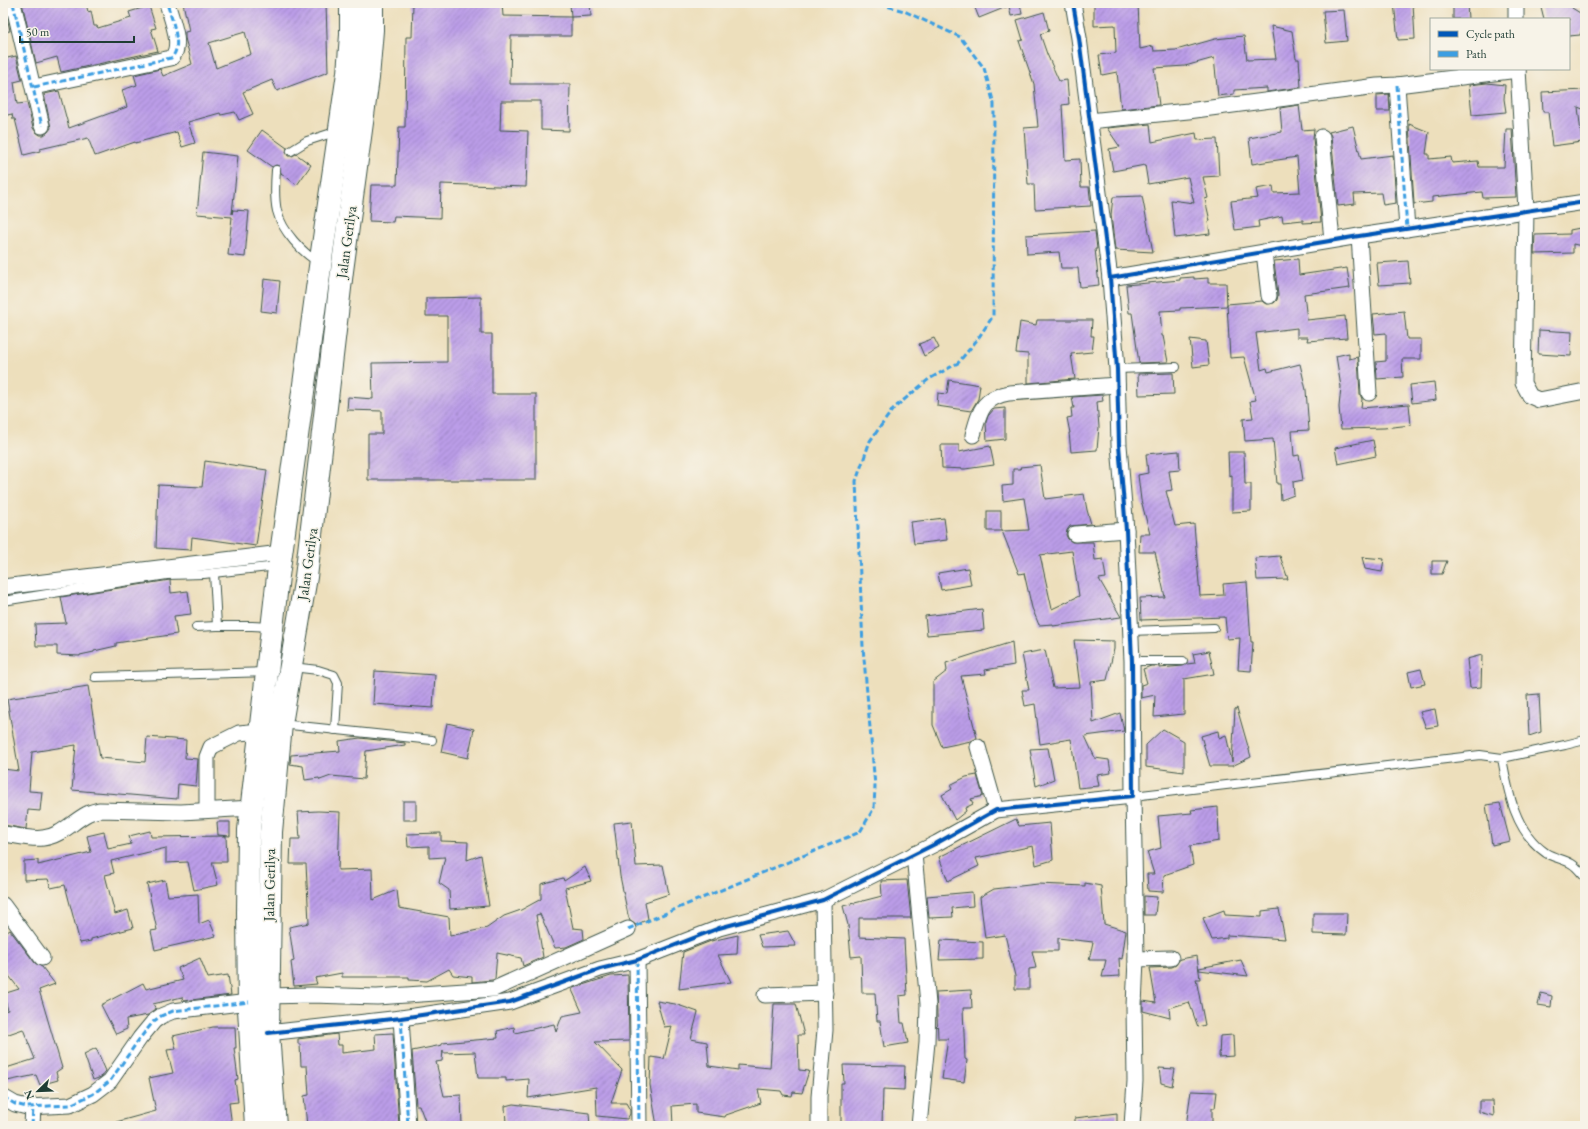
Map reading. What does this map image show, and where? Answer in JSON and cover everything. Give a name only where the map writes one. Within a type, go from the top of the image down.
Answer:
[{"type":"highway","name":"Jalan Gerilya","points":[[275,1126],[260,1014],[248,904],[249,830],[280,559],[320,263],[348,73],[351,35],[351,3]]},
{"type":"highway","name":"Jalan Gerilya","points":[[256,1126],[260,1014],[270,845],[281,724],[306,577],[343,269],[368,78],[372,30],[372,3]]},
{"type":"highway","points":[[320,263],[343,269]]},
{"type":"street","points":[[13,3],[42,126]]},
{"type":"street","points":[[34,87],[171,58],[175,54],[178,43],[167,3]]},
{"type":"street","points":[[1073,3],[1110,278],[1117,370],[1119,445],[1126,530],[1132,661],[1136,959],[1134,1006],[1135,1081],[1132,1126]]},
{"type":"street","points":[[1516,3],[1516,18]]},
{"type":"street","points":[[1089,121],[1188,111],[1510,70]]},
{"type":"street","points":[[1518,70],[1526,210],[1523,383],[1530,396],[1540,400],[1585,391]]},
{"type":"street","points":[[1397,85],[1407,229]]},
{"type":"street","points":[[1322,137],[1332,240]]},
{"type":"street","points":[[1110,278],[1332,240],[1585,202]]},
{"type":"street","points":[[1359,236],[1369,394]]},
{"type":"street","points":[[1264,252],[1269,296]]},
{"type":"street","points":[[973,435],[980,411],[987,402],[997,395],[1117,385]]},
{"type":"street","points":[[1075,534],[1126,530]]},
{"type":"street","points":[[3,587],[280,559]]},
{"type":"street","points":[[207,810],[207,757],[211,746],[239,733],[260,731]]},
{"type":"street","points":[[978,747],[996,810]]},
{"type":"street","points":[[3,1097],[15,1104],[27,1107],[32,1115],[70,1105],[101,1089],[116,1073],[148,1028],[161,1016],[173,1011],[401,1018],[510,1002],[600,969],[637,960],[719,928],[823,900],[996,810],[1133,796]]},
{"type":"street","points":[[3,834],[36,839],[45,838],[69,827],[87,813],[99,810],[182,812],[252,808]]},
{"type":"street","points":[[914,854],[928,1004],[928,1042],[919,1126]]},
{"type":"street","points":[[819,1126],[819,1097],[825,1030],[823,900]]},
{"type":"street","points":[[3,905],[42,958]]},
{"type":"street","points":[[260,1014],[312,996],[377,997],[494,989],[628,929]]},
{"type":"street","points":[[1136,959],[1171,958]]},
{"type":"street","points":[[637,960],[640,1126]]},
{"type":"street","points":[[765,995],[825,993]]},
{"type":"street","points":[[401,1018],[408,1126]]},
{"type":"lane","points":[[291,151],[306,141],[340,130]]},
{"type":"lane","points":[[276,170],[275,187],[277,211],[288,234],[308,256],[320,263]]},
{"type":"lane","points":[[1117,370],[1176,367]]},
{"type":"lane","points":[[3,601],[95,585],[167,575],[214,573],[280,559]]},
{"type":"lane","points":[[214,573],[217,626]]},
{"type":"lane","points":[[196,627],[272,627]]},
{"type":"lane","points":[[1130,631],[1214,628]]},
{"type":"lane","points":[[1132,661],[1183,662]]},
{"type":"lane","points":[[291,667],[318,670],[334,675],[338,683],[335,730]]},
{"type":"lane","points":[[95,677],[267,672]]},
{"type":"lane","points":[[281,724],[432,740]]},
{"type":"lane","points":[[1133,796],[1480,755],[1502,758],[1585,740]]},
{"type":"lane","points":[[1502,758],[1514,812],[1534,845],[1548,854],[1572,864],[1585,877]]},
{"type":"building","points":[[22,3],[86,3],[88,12],[91,11],[94,26],[97,26],[98,28],[131,18],[129,12],[149,6],[156,28],[151,29],[158,51],[61,72],[57,57],[36,63]]},
{"type":"building","points":[[183,3],[326,3],[328,72],[277,91],[272,80],[243,92],[253,114],[239,120],[235,112],[221,115],[220,113],[188,122],[195,143],[182,147],[177,132],[135,142],[95,156],[88,138],[40,149],[40,151],[24,155],[15,119],[13,119],[12,114],[3,116],[3,59],[16,56],[22,80],[14,82],[17,104],[27,103],[33,128],[40,135],[44,135],[51,128],[44,94],[59,91],[69,128],[127,107],[122,90],[137,85],[134,75],[160,69],[163,76],[192,64],[185,38],[185,32],[189,31]],"holes":[[[245,32],[251,54],[216,68],[209,43]]]},
{"type":"building","points":[[413,3],[502,3],[503,16],[571,17],[571,36],[511,36],[510,84],[570,84],[569,131],[541,130],[541,101],[501,101],[500,130],[528,131],[526,187],[441,184],[440,218],[394,216],[393,222],[369,221],[371,185],[397,185],[399,127],[405,127],[406,37],[412,37]]},
{"type":"building","points":[[570,3],[590,3],[591,16],[571,17]]},
{"type":"building","points":[[973,3],[1020,3],[1022,14],[1011,16],[1009,6],[979,18]]},
{"type":"building","points":[[1094,3],[1138,3],[1140,49],[1153,46],[1154,51],[1176,50],[1215,39],[1244,36],[1247,60],[1276,59],[1271,26],[1292,31],[1296,59],[1299,59],[1301,87],[1267,92],[1267,88],[1234,90],[1234,94],[1218,96],[1214,58],[1185,66],[1154,68],[1159,105],[1121,109],[1117,72],[1102,75],[1099,55],[1116,53],[1115,25],[1094,26]]},
{"type":"building","points":[[1394,3],[1413,3],[1415,39],[1398,40]]},
{"type":"building","points":[[1453,3],[1467,3],[1468,18],[1453,18]]},
{"type":"building","points":[[1540,3],[1573,3],[1572,8],[1585,16],[1585,21],[1580,35],[1570,36],[1570,18],[1544,18]]},
{"type":"building","points":[[3,7],[5,7],[10,31],[3,32]]},
{"type":"building","points":[[1344,10],[1347,41],[1326,43],[1323,11]]},
{"type":"building","points":[[1044,12],[1049,31],[1040,34],[1059,81],[1067,80],[1069,104],[1062,105],[1065,160],[1080,159],[1081,187],[1089,187],[1091,206],[1035,209],[1034,184],[1028,184],[1024,128],[1038,127],[1034,84],[1019,41],[1023,40],[1017,20]]},
{"type":"building","points":[[1487,83],[1505,85],[1504,99],[1506,112],[1472,115],[1469,85]]},
{"type":"building","points":[[1585,90],[1585,110],[1578,107],[1582,142],[1552,146],[1548,112],[1543,112],[1542,92]]},
{"type":"building","points":[[1389,94],[1390,111],[1377,111],[1377,95]]},
{"type":"building","points":[[1299,105],[1302,130],[1314,129],[1313,138],[1321,222],[1303,223],[1303,220],[1283,222],[1282,216],[1258,221],[1259,227],[1235,230],[1231,201],[1258,198],[1256,189],[1273,186],[1274,193],[1300,192],[1297,157],[1252,164],[1249,138],[1282,132],[1280,108]]},
{"type":"building","points":[[1150,124],[1152,142],[1196,133],[1197,140],[1217,139],[1219,176],[1203,177],[1208,198],[1205,199],[1210,221],[1208,222],[1210,234],[1175,238],[1171,200],[1194,203],[1188,177],[1148,184],[1145,165],[1113,171],[1109,149],[1120,147],[1107,128]]},
{"type":"building","points":[[1409,124],[1429,132],[1426,154],[1429,154],[1429,159],[1451,157],[1452,163],[1478,161],[1479,167],[1504,167],[1506,129],[1512,129],[1516,197],[1483,198],[1482,192],[1432,197],[1432,202],[1414,204]]},
{"type":"building","points":[[1353,126],[1361,159],[1393,155],[1396,203],[1383,205],[1381,193],[1354,194],[1355,204],[1338,206],[1331,136],[1329,132]]},
{"type":"building","points":[[262,130],[287,148],[286,152],[288,156],[296,154],[311,165],[297,185],[281,173],[279,166],[276,165],[272,167],[248,150]]},
{"type":"building","points":[[203,152],[238,156],[232,214],[233,210],[249,211],[245,257],[228,255],[232,217],[197,214]]},
{"type":"building","points":[[1142,196],[1153,252],[1115,250],[1111,215],[1113,197]]},
{"type":"building","points":[[1585,227],[1582,246],[1573,244],[1573,253],[1534,254],[1535,235],[1570,234],[1570,230]]},
{"type":"building","points":[[1095,231],[1097,249],[1095,249],[1099,285],[1080,287],[1078,268],[1061,268],[1059,252],[1027,254],[1026,235]]},
{"type":"building","points":[[1298,259],[1299,275],[1347,268],[1350,288],[1304,294],[1307,320],[1345,316],[1347,338],[1307,341],[1308,337],[1297,337],[1297,328],[1256,333],[1261,370],[1267,368],[1268,372],[1300,364],[1306,390],[1309,430],[1292,431],[1294,456],[1299,455],[1303,480],[1293,482],[1294,495],[1281,500],[1280,484],[1277,484],[1273,439],[1245,441],[1243,419],[1253,418],[1250,401],[1256,400],[1244,357],[1230,358],[1227,304],[1262,301],[1266,304],[1274,303],[1277,300],[1278,295],[1274,261]]},
{"type":"building","points":[[1408,261],[1410,283],[1379,285],[1377,263]]},
{"type":"building","points":[[1194,277],[1194,279],[1208,278],[1208,283],[1226,283],[1227,306],[1180,308],[1180,310],[1160,311],[1162,336],[1168,362],[1139,363],[1132,313],[1129,313],[1126,285],[1180,280],[1180,278]]},
{"type":"building","points":[[264,279],[280,281],[277,313],[261,311]]},
{"type":"building","points":[[481,297],[481,334],[492,334],[492,394],[536,394],[536,480],[368,480],[368,434],[382,434],[382,411],[347,410],[348,397],[373,399],[372,363],[447,362],[447,316],[426,316],[426,298]]},
{"type":"building","points":[[1404,311],[1407,339],[1421,339],[1421,359],[1402,359],[1403,377],[1377,379],[1376,362],[1386,361],[1386,333],[1375,334],[1373,314]]},
{"type":"building","points":[[1037,320],[1092,320],[1091,336],[1094,336],[1092,352],[1071,354],[1075,379],[1028,383],[1028,354],[1016,353],[1020,322],[1036,325]]},
{"type":"building","points":[[1539,330],[1572,332],[1571,356],[1538,354]]},
{"type":"building","points":[[934,338],[939,348],[924,356],[919,344]]},
{"type":"building","points":[[1190,339],[1206,341],[1209,365],[1193,367]]},
{"type":"building","points":[[1349,353],[1349,359],[1358,357],[1360,394],[1362,399],[1361,408],[1409,404],[1411,425],[1384,428],[1341,429],[1339,407],[1341,387],[1336,356]]},
{"type":"building","points":[[1173,373],[1174,394],[1139,395],[1138,374]]},
{"type":"building","points":[[949,380],[980,385],[978,399],[971,411],[937,406],[938,393],[947,394]]},
{"type":"building","points":[[1434,382],[1436,400],[1412,403],[1410,385]]},
{"type":"building","points":[[1102,395],[1103,401],[1097,402],[1099,427],[1097,450],[1071,452],[1070,433],[1067,418],[1072,417],[1071,408],[1074,408],[1072,397]]},
{"type":"building","points":[[1005,408],[1005,439],[987,441],[986,422],[988,416],[994,409]]},
{"type":"building","points":[[1373,440],[1376,456],[1338,464],[1335,448]]},
{"type":"building","points":[[941,445],[959,445],[959,452],[990,446],[994,465],[965,469],[942,468]]},
{"type":"building","points":[[1179,451],[1180,470],[1169,471],[1172,490],[1166,491],[1175,526],[1194,524],[1200,596],[1224,595],[1223,584],[1247,582],[1251,642],[1253,642],[1251,671],[1238,670],[1240,638],[1227,639],[1225,617],[1141,620],[1140,598],[1165,597],[1155,552],[1139,552],[1140,534],[1150,534],[1141,500],[1138,475],[1148,473],[1146,454]]},
{"type":"building","points":[[1228,452],[1244,452],[1245,484],[1251,484],[1251,511],[1232,512],[1232,475],[1229,476]]},
{"type":"building","points":[[205,461],[267,470],[256,546],[192,537],[191,550],[156,548],[158,485],[202,487]]},
{"type":"building","points":[[1040,465],[1045,499],[1084,494],[1091,524],[1070,526],[1066,535],[1072,542],[1093,542],[1095,560],[1103,559],[1106,578],[1099,579],[1121,617],[1053,626],[1053,624],[1039,625],[1032,608],[1024,573],[1019,574],[1002,531],[1029,530],[1024,498],[1003,501],[1002,486],[1013,485],[1013,469],[1021,469],[1020,467]],"holes":[[[1072,551],[1079,596],[1052,609],[1040,555]]]},
{"type":"building","points":[[987,511],[1001,511],[1001,531],[987,531]]},
{"type":"building","points":[[944,518],[947,540],[914,544],[911,522]]},
{"type":"building","points":[[1280,556],[1288,579],[1257,580],[1255,558]]},
{"type":"building","points":[[1362,557],[1384,559],[1382,572],[1365,569]]},
{"type":"building","points":[[1432,561],[1447,561],[1442,574],[1432,574]]},
{"type":"building","points":[[968,568],[971,585],[941,590],[938,573]]},
{"type":"building","points":[[170,580],[171,593],[188,591],[191,614],[174,616],[177,634],[116,643],[116,646],[80,656],[57,655],[57,646],[36,646],[35,624],[66,623],[61,597]]},
{"type":"building","points":[[982,609],[984,630],[927,635],[925,616]]},
{"type":"building","points":[[1074,640],[1114,641],[1114,649],[1107,680],[1091,682],[1093,723],[1120,713],[1124,731],[1085,736],[1095,758],[1109,760],[1111,773],[1097,775],[1099,786],[1078,788],[1071,739],[1040,744],[1035,704],[1025,706],[1022,690],[1029,690],[1022,654],[1045,650],[1053,688],[1080,687]]},
{"type":"building","points":[[1012,642],[1014,665],[985,670],[986,674],[961,676],[977,738],[971,741],[942,747],[933,725],[933,682],[947,671],[946,663]]},
{"type":"building","points":[[1209,651],[1214,674],[1184,679],[1184,714],[1154,717],[1155,695],[1141,698],[1141,685],[1147,683],[1143,669],[1151,666],[1159,666],[1159,668],[1183,666],[1195,663],[1193,654]]},
{"type":"building","points":[[1482,655],[1481,687],[1470,688],[1467,659]]},
{"type":"building","points":[[1421,669],[1425,684],[1411,687],[1408,672]]},
{"type":"building","points":[[375,671],[435,675],[433,708],[373,704]]},
{"type":"building","points":[[88,686],[100,758],[145,762],[147,737],[186,740],[185,758],[198,759],[196,786],[178,784],[177,799],[72,790],[76,745],[32,752],[29,791],[42,792],[40,811],[28,810],[26,829],[3,825],[3,769],[19,771],[7,699]]},
{"type":"building","points":[[1539,694],[1541,732],[1529,736],[1527,695]]},
{"type":"building","points":[[1237,708],[1251,757],[1232,766],[1210,766],[1201,736],[1218,731],[1219,738],[1226,735],[1232,762],[1235,709]]},
{"type":"building","points":[[1435,709],[1438,726],[1426,728],[1420,712]]},
{"type":"building","points":[[447,723],[474,729],[468,758],[441,752]]},
{"type":"building","points":[[1163,729],[1184,741],[1184,772],[1146,767],[1146,745]]},
{"type":"building","points":[[360,738],[405,743],[405,745],[366,751],[364,779],[331,776],[320,780],[319,778],[305,780],[303,766],[290,764],[291,755],[340,751],[339,741]]},
{"type":"building","points":[[1048,748],[1054,779],[1036,786],[1030,749]]},
{"type":"building","points":[[977,775],[983,796],[971,799],[973,804],[965,808],[966,811],[955,820],[942,795],[952,789],[950,785],[966,777]]},
{"type":"building","points":[[403,801],[416,801],[416,820],[403,820]]},
{"type":"building","points":[[1500,803],[1510,841],[1492,845],[1486,805]]},
{"type":"building","points":[[1218,807],[1219,841],[1190,846],[1193,865],[1164,875],[1163,892],[1148,891],[1147,874],[1154,874],[1147,852],[1161,848],[1158,816],[1192,813],[1191,810]]},
{"type":"building","points":[[298,812],[340,812],[338,870],[372,869],[373,900],[397,890],[399,908],[449,917],[450,936],[487,928],[504,916],[521,910],[541,899],[541,884],[563,878],[564,881],[585,867],[591,881],[565,888],[573,928],[583,929],[584,939],[566,947],[555,948],[540,914],[536,915],[543,957],[523,966],[521,958],[497,953],[495,979],[492,980],[472,982],[472,977],[453,975],[449,969],[427,981],[409,980],[409,977],[342,977],[342,973],[315,978],[317,984],[294,986],[291,962],[294,961],[289,927],[309,923],[306,864],[290,864],[291,839],[300,839]]},
{"type":"building","points":[[1016,819],[1019,826],[1050,823],[1053,860],[1036,865],[1033,846],[976,858],[979,866],[948,881],[939,857]]},
{"type":"building","points":[[632,821],[636,866],[663,865],[669,894],[645,902],[648,919],[636,925],[630,921],[628,915],[620,876],[614,823]]},
{"type":"building","points":[[217,822],[230,822],[230,836],[218,835]]},
{"type":"building","points":[[150,831],[151,837],[226,836],[227,862],[212,862],[218,885],[194,890],[188,862],[166,863],[166,848],[111,861],[114,873],[105,875],[115,914],[128,910],[133,928],[80,943],[65,885],[51,888],[48,879],[24,880],[24,861],[38,860],[38,865],[91,852],[87,836],[104,832],[108,849],[131,844],[129,836]]},
{"type":"building","points":[[441,833],[441,841],[468,842],[467,860],[481,855],[489,906],[450,909],[449,890],[439,883],[445,857],[429,858],[429,846],[408,847],[407,834]]},
{"type":"building","points":[[165,880],[168,896],[198,894],[199,924],[209,920],[216,936],[155,950],[151,931],[157,930],[147,884]]},
{"type":"building","points":[[907,880],[911,918],[859,918],[859,937],[904,939],[907,995],[899,996],[901,1023],[904,1023],[908,1043],[884,1047],[880,1021],[877,1021],[875,993],[862,993],[861,956],[851,957],[848,925],[843,906],[882,896],[881,881]]},
{"type":"building","points":[[1085,883],[1101,886],[1104,924],[1126,931],[1122,959],[1119,958],[1120,976],[1102,977],[1106,960],[1089,960],[1093,942],[1058,938],[1058,951],[1032,951],[1036,968],[1029,969],[1029,989],[1015,989],[1015,976],[1005,935],[985,938],[980,897],[994,889],[1038,884],[1085,886]]},
{"type":"building","points":[[972,892],[973,906],[952,908],[953,917],[929,918],[927,896]]},
{"type":"building","points":[[1144,896],[1157,897],[1155,915],[1144,915]]},
{"type":"building","points":[[1279,909],[1285,939],[1227,935],[1227,938],[1212,940],[1203,918],[1224,910],[1225,915],[1262,917],[1262,911]]},
{"type":"building","points":[[1313,913],[1347,913],[1346,935],[1313,934]]},
{"type":"building","points":[[10,930],[35,963],[42,967],[55,984],[39,990],[62,1068],[56,1072],[58,1080],[40,1085],[36,1075],[7,1081],[6,1068],[35,1059],[23,1029],[3,1036],[3,1011],[8,1010],[3,994],[19,989],[3,968],[3,935]]},
{"type":"building","points":[[788,931],[796,946],[762,947],[758,935]]},
{"type":"building","points":[[738,935],[737,954],[718,955],[731,982],[679,989],[683,952],[711,941]]},
{"type":"building","points":[[941,940],[983,942],[983,959],[939,960]]},
{"type":"building","points":[[1197,956],[1200,979],[1196,979],[1205,1025],[1198,1027],[1189,1002],[1169,1008],[1170,1018],[1143,1011],[1143,1001],[1156,1003],[1150,968],[1172,967],[1176,965],[1180,959]]},
{"type":"building","points":[[200,958],[208,978],[228,975],[231,995],[183,1001],[182,997],[153,1004],[156,1009],[148,1015],[126,1019],[127,1029],[116,1034],[101,1005],[143,983],[146,989],[183,980],[178,968]]},
{"type":"building","points":[[1241,960],[1248,976],[1199,970],[1199,968]]},
{"type":"building","points":[[628,975],[629,1041],[595,1042],[622,1070],[611,1103],[626,1103],[630,1110],[630,1114],[627,1119],[597,1116],[596,1087],[528,1098],[529,1079],[506,1081],[506,1078],[478,1078],[475,1052],[443,1053],[443,1050],[442,1061],[436,1062],[444,1096],[461,1095],[462,1126],[427,1126],[419,1105],[416,1105],[412,1051],[442,1045],[442,1043],[498,1038],[497,1031],[514,1027],[515,1033],[554,1024],[556,1032],[562,1016],[582,1012],[572,990],[573,988],[611,976]]},
{"type":"building","points":[[971,990],[972,1008],[963,1008],[965,1059],[967,1060],[964,1082],[942,1079],[948,1039],[938,1039],[936,992]]},
{"type":"building","points":[[1541,993],[1552,996],[1551,1007],[1538,1005]]},
{"type":"building","points":[[657,1001],[675,1004],[698,1012],[691,1039],[707,1042],[709,1066],[738,1070],[738,1065],[770,1068],[774,1004],[796,1004],[804,1035],[798,1035],[799,1070],[809,1071],[802,1093],[793,1092],[792,1096],[783,1095],[781,1091],[758,1089],[761,1103],[726,1115],[725,1117],[696,1113],[696,1104],[672,1106],[673,1126],[657,1126],[650,1085],[651,1057],[664,1059],[672,1026],[664,1027]]},
{"type":"building","points":[[213,1027],[235,1027],[236,1048],[234,1048],[238,1079],[235,1080],[238,1102],[229,1103],[232,1126],[116,1126],[116,1122],[156,1111],[149,1078],[173,1073],[167,1050],[176,1049],[173,1036]]},
{"type":"building","points":[[393,1033],[399,1126],[307,1126],[304,1096],[309,1095],[307,1066],[301,1066],[300,1044],[298,1044],[298,1039],[337,1034],[338,1045],[342,1045],[342,1053],[376,1049],[375,1034]]},
{"type":"building","points":[[1233,1035],[1234,1056],[1219,1057],[1220,1036]]},
{"type":"building","points":[[96,1048],[106,1071],[101,1077],[93,1080],[84,1054]]},
{"type":"building","points":[[843,1065],[905,1066],[904,1090],[883,1089],[882,1126],[841,1126],[841,1083],[844,1083]]},
{"type":"building","points":[[1159,1068],[1175,1069],[1172,1086],[1161,1083]]},
{"type":"building","points":[[1191,1091],[1217,1092],[1215,1108],[1212,1108],[1212,1126],[1186,1126]]},
{"type":"building","points":[[1479,1101],[1493,1101],[1494,1116],[1479,1112]]},
{"type":"building","points":[[513,1104],[589,1113],[590,1126],[517,1126],[517,1123],[506,1124],[505,1106]]},
{"type":"building","points":[[1117,1113],[1117,1126],[1075,1126],[1075,1118]]},
{"type":"marked path","points":[[13,3],[42,126]]},
{"type":"marked path","points":[[34,87],[171,58],[175,53],[177,40],[167,3]]},
{"type":"marked path","points":[[628,929],[860,832],[874,808],[875,786],[863,647],[856,481],[870,441],[893,409],[929,379],[958,363],[977,340],[993,316],[994,104],[984,68],[960,37],[904,11],[876,3]]},
{"type":"marked path","points":[[1397,85],[1407,229]]},
{"type":"marked path","points":[[637,960],[639,1126]]},
{"type":"marked path","points":[[3,1097],[15,1104],[27,1107],[70,1105],[93,1094],[110,1081],[140,1038],[154,1021],[161,1016],[173,1011],[249,1002]]},
{"type":"marked path","points":[[401,1018],[408,1126]]},
{"type":"marked path","points":[[32,1126],[33,1107]]},
{"type":"cycle path","points":[[268,1033],[401,1018],[510,1002],[600,969],[637,960],[719,928],[823,900],[937,843],[996,810],[1133,796],[1132,661],[1126,530],[1119,445],[1117,369],[1110,278],[1079,38],[1073,3]]},
{"type":"cycle path","points":[[1110,278],[1359,236],[1585,202]]}]
